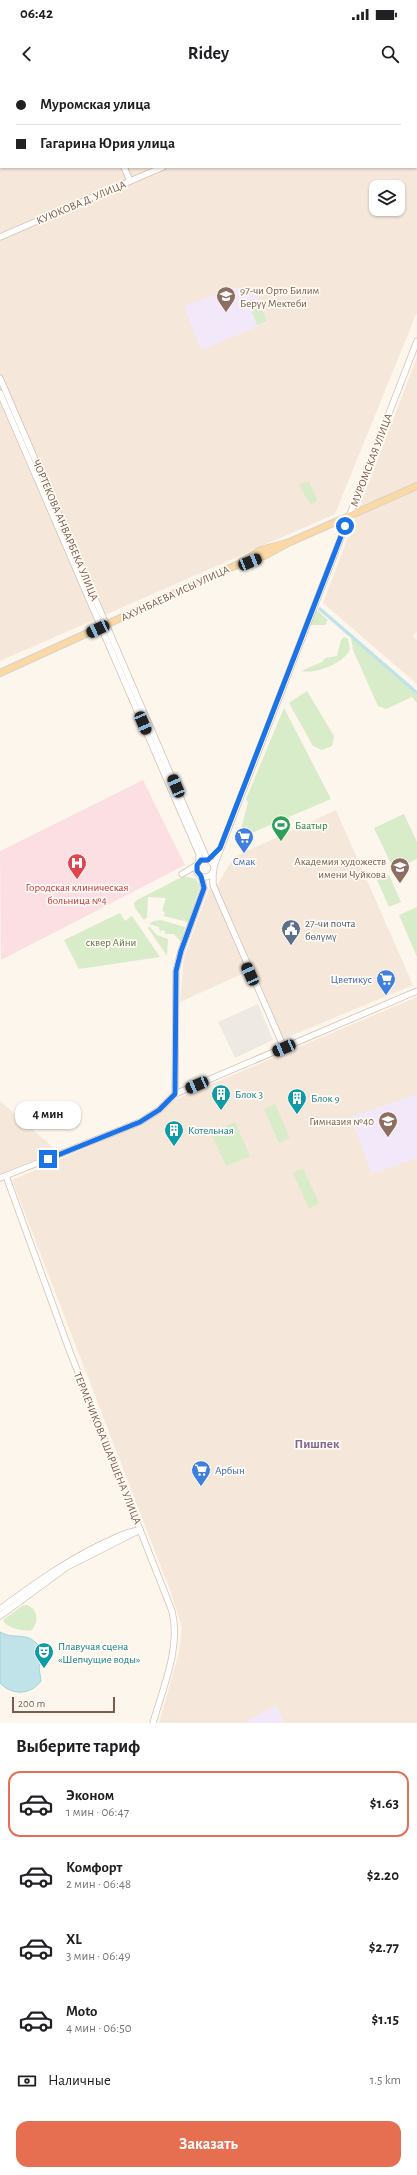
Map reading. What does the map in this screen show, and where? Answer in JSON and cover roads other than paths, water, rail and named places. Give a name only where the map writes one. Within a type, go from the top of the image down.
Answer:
[{"type":"main road","points":[[124,168],[130,181]]},
{"type":"main road","name":"КУЮКОВА Д. УЛИЦА","points":[[0,237],[161,168]]},
{"type":"main road","name":"МУРОМСКАЯ УЛИЦА","points":[[214,866],[417,341]]},
{"type":"main road","name":"ЧОРТЕКОВА АНВАРБЕКА УЛИЦА","points":[[0,378],[199,854],[198,863]]},
{"type":"main road","name":"ЧОРТЕКОВА АНВАРБЕКА УЛИЦА","points":[[0,393],[208,859]]},
{"type":"main road","name":"АХУНБАЕВА ИСЫ УЛИЦА","points":[[0,673],[241,563],[264,556],[290,542],[417,486]]},
{"type":"main road","points":[[213,873],[208,877],[182,874],[198,863],[208,859],[220,848]]},
{"type":"main road","points":[[208,859],[214,866],[212,885],[284,1048]]},
{"type":"main road","points":[[198,863],[204,888]]},
{"type":"main road","points":[[175,1094],[176,971],[181,951],[204,888],[208,884],[212,885]]},
{"type":"main road","points":[[3,1177],[140,1122],[159,1110],[175,1094],[417,991]]},
{"type":"main road","name":"ТЕРМЕЧИКОВА ШАРШЕНА УЛИЦА","points":[[3,1177],[172,1611],[175,1628],[172,1656],[153,1723]]},
{"type":"main road","points":[[0,1609],[74,1558],[130,1531],[140,1530]]},
{"type":"main road","points":[[0,1616],[67,1567],[140,1530]]},
{"type":"water","points":[[0,1632],[6,1635],[28,1638],[39,1646],[44,1654],[39,1667],[41,1681],[37,1686],[27,1691],[16,1692],[0,1683]]},
{"type":"waterway","points":[[320,609],[417,693]]},
{"type":"place","name":"97-чи Орто Билим Берүү Мектеби","points":[[226,313]]},
{"type":"place","name":"Баатыр","points":[[281,842]]},
{"type":"place","name":"Смак","points":[[244,854]]},
{"type":"place","name":"Городская клиническая больница №4","points":[[77,880]]},
{"type":"place","name":"Академия художеств имени Чуйкова","points":[[400,884]]},
{"type":"place","name":"27-чи почта бөлүмү","points":[[291,946]]},
{"type":"place","name":"Цветикус","points":[[386,996]]},
{"type":"place","name":"Блок 3","points":[[221,1111]]},
{"type":"place","name":"Блок 9","points":[[297,1115]]},
{"type":"place","name":"Гимназия №40","points":[[388,1138]]},
{"type":"place","name":"Котельная","points":[[174,1147]]},
{"type":"place","name":"Арбын","points":[[201,1487]]},
{"type":"place","name":"Плавучая сцена «Шепчущие воды»","points":[[44,1669]]},
{"type":"district","name":"Пишпек","points":[[317,1443]]},
{"type":"park label","name":"сквер Айни","points":[[111,942]]}]
